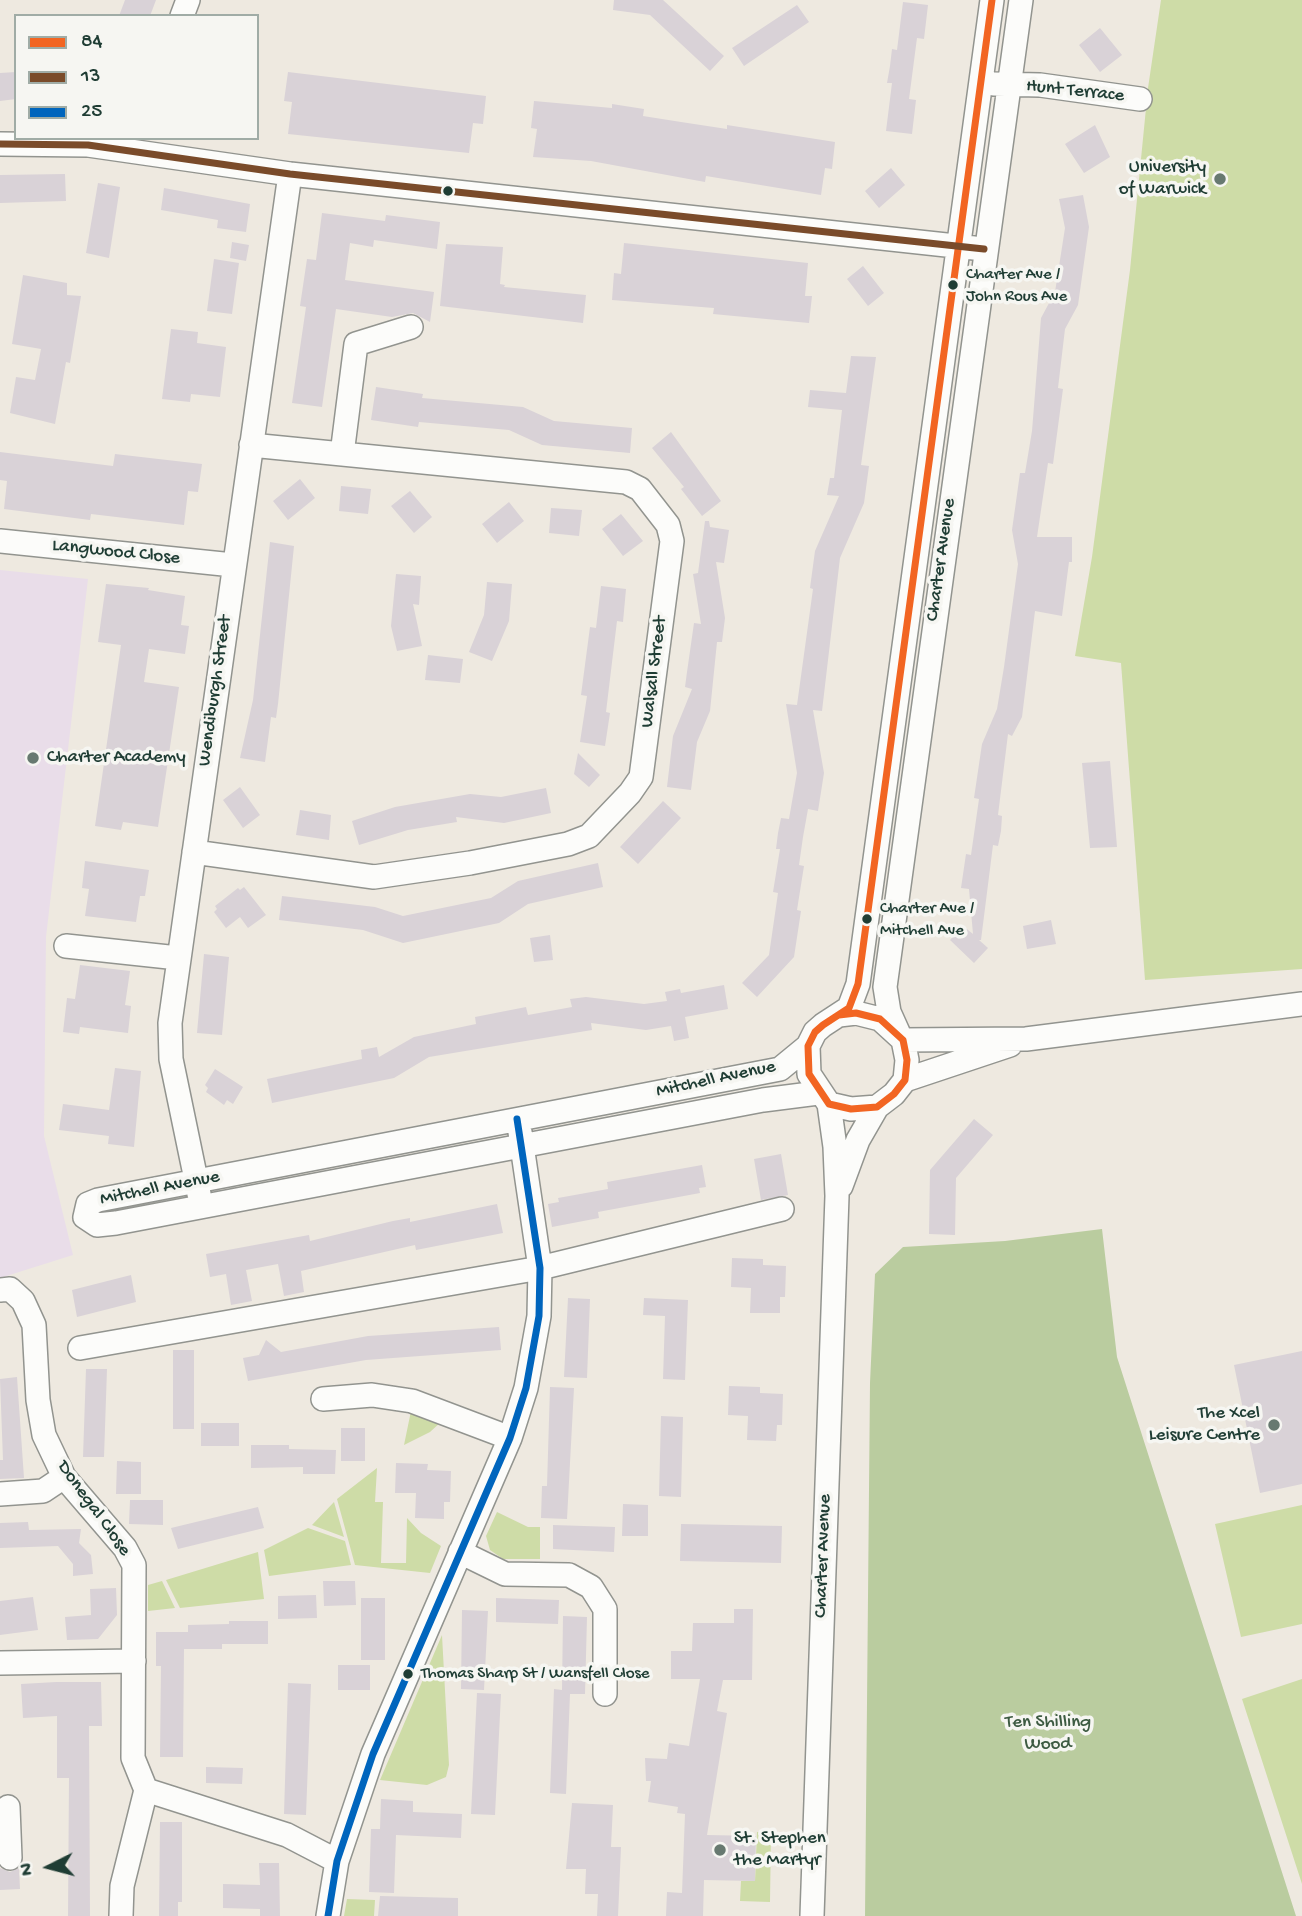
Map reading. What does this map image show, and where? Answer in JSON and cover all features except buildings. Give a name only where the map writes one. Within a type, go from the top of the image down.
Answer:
[{"type":"street","name":"Charter Avenue","points":[[839,1015],[849,1008],[858,984],[992,0]]},
{"type":"street","name":"Charter Avenue","points":[[900,1036],[889,1013],[885,987],[984,249],[1021,0]]},
{"type":"street","points":[[981,83],[1009,86]]},
{"type":"street","name":"Hunt Terrace","points":[[1009,86],[1040,85],[1140,99]]},
{"type":"street","points":[[0,144],[131,144],[290,174],[984,249]]},
{"type":"street","name":"Wendiburgh Street","points":[[203,1206],[194,1182],[171,1059],[170,1023],[290,174]]},
{"type":"street","points":[[342,454],[356,344],[411,327]]},
{"type":"street","name":"Walsall Street","points":[[194,852],[374,877],[470,863],[568,844],[589,836],[630,793],[641,776],[672,541],[668,525],[640,489],[626,482],[251,444]]},
{"type":"street","name":"Langwood Close","points":[[0,541],[233,565]]},
{"type":"street","points":[[66,946],[178,958]]},
{"type":"street","points":[[900,1036],[1026,1040],[1302,1004]]},
{"type":"street","points":[[856,1013],[880,1018],[900,1036],[907,1060],[905,1080],[894,1094],[877,1107],[851,1109],[824,1098],[809,1074],[808,1046],[815,1032],[839,1015],[856,1013]]},
{"type":"street","points":[[905,1080],[1026,1040]]},
{"type":"street","name":"Mitchell Avenue","points":[[808,1046],[780,1069],[92,1201],[86,1208],[85,1217],[97,1225],[522,1148],[763,1100],[824,1098]]},
{"type":"street","name":"Charter Avenue","points":[[812,1916],[837,1196],[835,1147],[824,1098]]},
{"type":"street","name":"Charter Avenue","points":[[837,1196],[858,1140],[877,1107]]},
{"type":"street","points":[[328,1916],[337,1861],[349,1821],[392,1704],[510,1438],[526,1388],[537,1328],[540,1268],[517,1119]]},
{"type":"street","points":[[80,1348],[540,1268],[782,1209]]},
{"type":"street","name":"Donegal Close","points":[[0,1290],[10,1289],[23,1301],[34,1325],[38,1400],[44,1435],[64,1477],[125,1548],[134,1565],[133,1758],[146,1790]]},
{"type":"street","points":[[323,1399],[372,1395],[412,1401],[510,1438]]},
{"type":"street","points":[[0,1494],[43,1491],[64,1477]]},
{"type":"street","points":[[460,1552],[505,1574],[569,1575],[591,1587],[605,1609],[605,1694]]},
{"type":"street","points":[[0,1663],[134,1661]]},
{"type":"street","points":[[121,1916],[122,1886],[146,1790],[286,1835],[337,1861]]},
{"type":"street","points":[[8,1807],[3,1833],[10,1858]]},
{"type":"shaded area","name":"Charter Academy","points":[[0,570],[88,579],[46,937],[44,1136],[73,1255],[0,1278]]},
{"type":"green space","points":[[1161,0],[1302,0],[1302,969],[1145,980],[1121,663],[1075,656],[1092,557],[1130,270],[1148,88]]},
{"type":"green space","name":"Ten Shilling Wood","points":[[1102,1229],[1117,1357],[1296,1916],[865,1916],[870,1383],[875,1274],[903,1247],[1005,1241]]},
{"type":"green space","points":[[411,1411],[442,1421],[430,1432],[404,1445]]},
{"type":"green space","points":[[377,1468],[375,1502],[383,1502],[381,1563],[406,1563],[407,1518],[421,1533],[441,1546],[430,1573],[355,1565],[337,1499]]},
{"type":"green space","points":[[334,1502],[344,1537],[312,1525]]},
{"type":"green space","points":[[1302,1505],[1302,1624],[1241,1637],[1215,1524]]},
{"type":"green space","points":[[497,1512],[528,1527],[540,1527],[540,1559],[503,1559],[490,1550],[486,1536]]},
{"type":"green space","points":[[308,1528],[345,1541],[351,1565],[269,1576],[264,1550]]},
{"type":"green space","points":[[258,1552],[264,1599],[180,1608],[166,1580]]},
{"type":"green space","points":[[162,1581],[175,1608],[148,1611],[148,1585]]},
{"type":"green space","points":[[442,1635],[449,1765],[446,1777],[427,1785],[380,1780]]},
{"type":"green space","points":[[1302,1679],[1302,1884],[1242,1699]]},
{"type":"green space","points":[[771,1831],[770,1902],[740,1901],[741,1881],[755,1881],[757,1832]]},
{"type":"green space","points":[[347,1899],[375,1900],[374,1916],[344,1916]]},
{"type":"transit line","name":"84","points":[[839,1015],[856,1013],[880,1019],[903,1040],[907,1060],[905,1080],[894,1094],[877,1107],[851,1109],[829,1104],[809,1074],[808,1046],[815,1032],[823,1025],[849,1008],[858,984],[992,0]]},
{"type":"transit line","name":"13","points":[[0,144],[88,145],[290,174],[984,249]]},
{"type":"transit line","name":"25","points":[[328,1916],[337,1861],[373,1754],[510,1438],[526,1388],[539,1316],[540,1268],[517,1119]]},
{"type":"place","name":"University of Warwick","points":[[1220,179]]},
{"type":"place","name":"Charter Ave / John Rous Ave","points":[[953,285]]},
{"type":"place","name":"Charter Academy","points":[[33,758]]},
{"type":"place","name":"Charter Ave / Mitchell Ave","points":[[867,919]]},
{"type":"place","name":"The Xcel Leisure Centre","points":[[1274,1425]]},
{"type":"place","name":"Thomas Sharp St / Wansfell Close","points":[[408,1674]]},
{"type":"place","name":"St. Stephen the Martyr","points":[[720,1850]]}]
